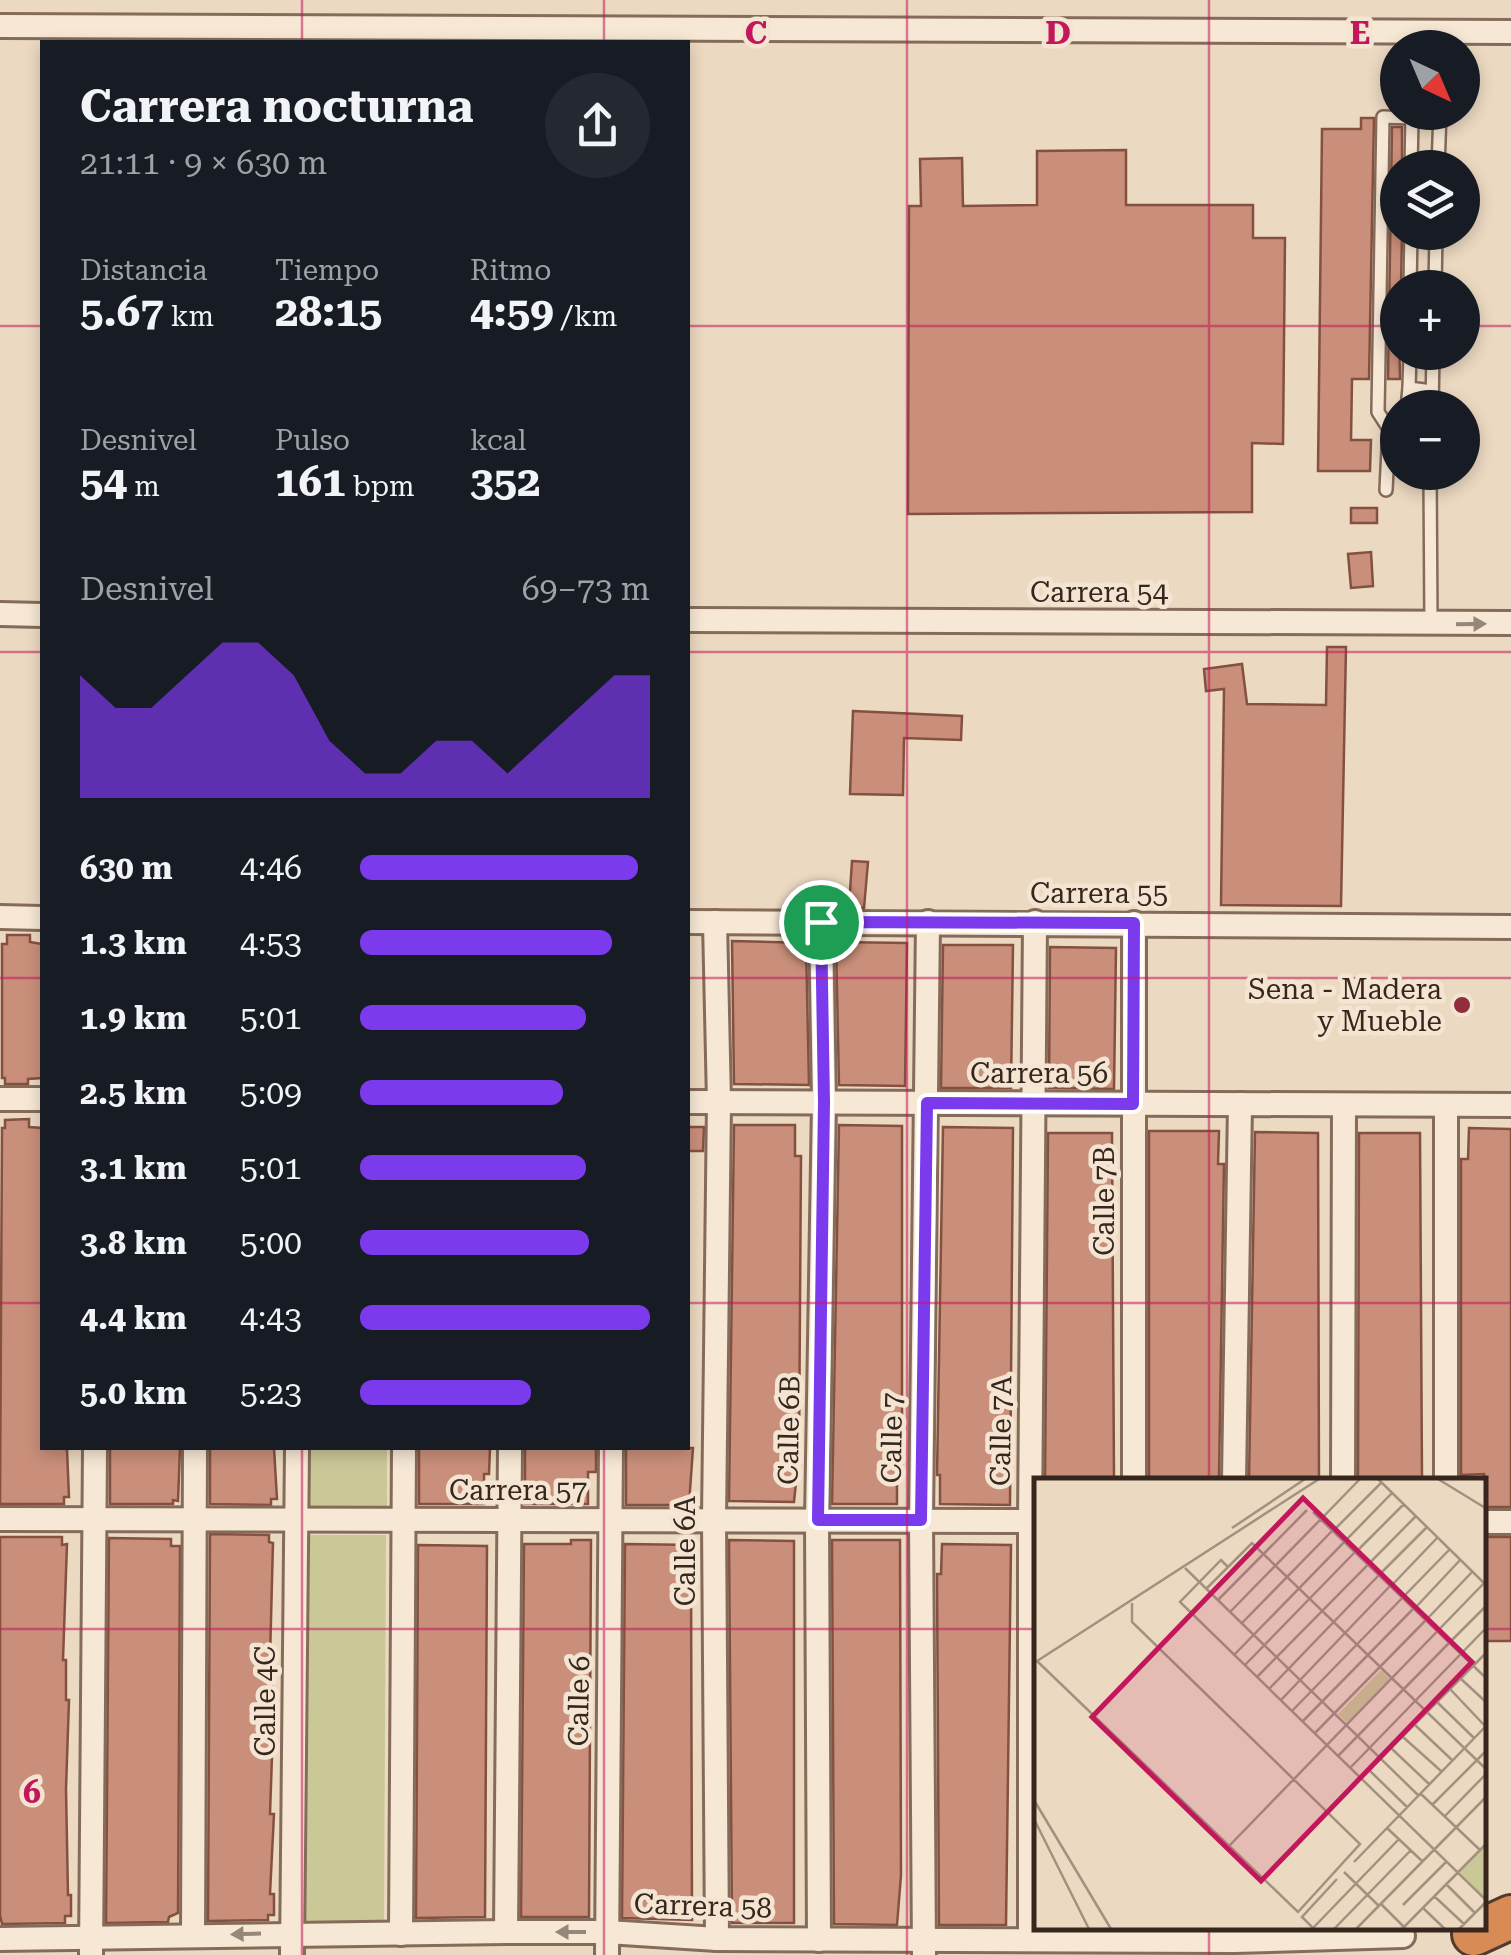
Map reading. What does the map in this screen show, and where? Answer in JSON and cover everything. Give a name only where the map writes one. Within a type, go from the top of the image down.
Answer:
[{"type":"street","points":[[0,26],[303,35],[1380,40]]},
{"type":"street","points":[[1480,36],[1511,32]]},
{"type":"street","points":[[0,614],[40,614]]},
{"type":"street","name":"Carrera 54","points":[[690,620],[1511,623]]},
{"type":"street","points":[[0,917],[40,918]]},
{"type":"street","name":"Carrera 55","points":[[690,922],[1511,928]]},
{"type":"street","name":"Calle 6A","points":[[715,922],[718,1939]]},
{"type":"street","name":"Calle 6B","points":[[819,1940],[818,1520],[824,1102],[821,922]]},
{"type":"street","name":"Calle 7","points":[[924,1947],[921,1520],[928,922]]},
{"type":"street","name":"Calle 7A","points":[[1030,1940],[1035,922]]},
{"type":"street","name":"Calle 7B","points":[[1134,923],[1134,1478]]},
{"type":"street","points":[[0,1098],[40,1099]]},
{"type":"street","name":"Carrera 56","points":[[690,1102],[1511,1105]]},
{"type":"street","points":[[1234,1478],[1240,1104]]},
{"type":"street","points":[[1343,1478],[1344,1104]]},
{"type":"street","points":[[1446,1105],[1446,1478]]},
{"type":"street","points":[[91,1946],[95,1450]]},
{"type":"street","points":[[193,1936],[194,1450]]},
{"type":"street","name":"Calle 4C","points":[[293,1944],[297,1450]]},
{"type":"street","points":[[401,1934],[404,1450]]},
{"type":"street","points":[[506,1932],[510,1450]]},
{"type":"street","name":"Calle 6","points":[[607,1944],[611,1450]]},
{"type":"street","name":"Carrera 57","points":[[0,1519],[1033,1521]]},
{"type":"street","name":"Carrera 58","points":[[0,1939],[91,1946],[193,1936],[293,1944],[401,1934],[506,1932],[607,1944],[718,1939],[924,1947],[1234,1934],[1337,1933],[1404,1940]]},
{"type":"lane","points":[[1382,150],[1383,117],[1412,118],[1411,150]]},
{"type":"lane","points":[[1380,414],[1381,250]]},
{"type":"lane","points":[[1410,370],[1409,388],[1432,390],[1433,370]]},
{"type":"lane","points":[[1430,490],[1432,624]]},
{"type":"shaded area","points":[[306,1450],[387,1450],[387,1506],[306,1506]]},
{"type":"shaded area","points":[[306,1535],[386,1535],[384,1922],[304,1922]]},
{"type":"building","points":[[1361,118],[1374,118],[1369,379],[1352,379],[1351,440],[1371,440],[1370,471],[1318,471],[1322,129],[1361,129]]},
{"type":"building","points":[[1392,130],[1402,130],[1402,150],[1392,150]]},
{"type":"building","points":[[1126,150],[1126,205],[1253,205],[1253,238],[1285,238],[1283,444],[1252,443],[1252,512],[908,514],[909,206],[921,206],[920,159],[962,158],[963,206],[1037,205],[1037,151]]},
{"type":"building","points":[[1390,250],[1402,250],[1401,270],[1390,270]]},
{"type":"building","points":[[1388,370],[1400,370],[1400,379],[1388,379]]},
{"type":"building","points":[[1351,508],[1377,508],[1377,523],[1351,523]]},
{"type":"building","points":[[1371,552],[1373,586],[1351,588],[1348,554]]},
{"type":"building","points":[[1327,647],[1346,647],[1341,906],[1221,905],[1224,689],[1206,691],[1204,669],[1242,664],[1247,704],[1326,705]]},
{"type":"building","points":[[853,711],[962,716],[961,740],[904,738],[903,795],[850,794]]},
{"type":"building","points":[[852,861],[868,862],[864,908],[849,907]]},
{"type":"building","points":[[7,935],[30,935],[30,942],[40,944],[40,1078],[28,1079],[28,1084],[5,1084],[2,1078],[2,944],[7,944]]},
{"type":"building","points":[[732,941],[806,943],[809,1085],[734,1084]]},
{"type":"building","points":[[836,942],[907,943],[905,1086],[839,1085]]},
{"type":"building","points":[[943,945],[1013,945],[1011,1088],[941,1088]]},
{"type":"building","points":[[1050,947],[1116,948],[1114,1089],[1049,1088]]},
{"type":"building","points":[[29,1119],[29,1127],[40,1128],[40,1450],[67,1450],[69,1497],[64,1497],[64,1504],[0,1504],[5,1120]]},
{"type":"building","points":[[734,1125],[795,1125],[795,1156],[801,1156],[799,1453],[794,1502],[729,1501]]},
{"type":"building","points":[[839,1125],[902,1126],[902,1472],[897,1472],[897,1504],[832,1504]]},
{"type":"building","points":[[690,1127],[704,1127],[703,1151],[690,1151]]},
{"type":"building","points":[[943,1127],[1013,1128],[1010,1505],[940,1504],[937,1475]]},
{"type":"building","points":[[1469,1128],[1511,1129],[1511,1507],[1486,1507],[1484,1474],[1461,1475],[1461,1159],[1468,1159]]},
{"type":"building","points":[[1149,1131],[1219,1131],[1218,1164],[1224,1164],[1219,1477],[1149,1478]]},
{"type":"building","points":[[1255,1132],[1318,1133],[1319,1478],[1249,1478]]},
{"type":"building","points":[[1048,1133],[1112,1133],[1114,1478],[1045,1478]]},
{"type":"building","points":[[1359,1133],[1420,1133],[1422,1478],[1358,1478]]},
{"type":"building","points":[[693,1448],[689,1505],[626,1505],[626,1450]]},
{"type":"building","points":[[110,1450],[180,1450],[178,1501],[110,1504]]},
{"type":"building","points":[[210,1450],[274,1450],[277,1499],[271,1499],[271,1505],[210,1504]]},
{"type":"building","points":[[419,1450],[490,1450],[489,1474],[484,1474],[484,1504],[419,1504]]},
{"type":"building","points":[[525,1450],[596,1450],[596,1472],[588,1472],[588,1504],[525,1504]]},
{"type":"building","points":[[210,1534],[269,1535],[269,1542],[273,1543],[270,1814],[274,1814],[270,1894],[274,1894],[274,1915],[268,1915],[268,1920],[208,1921]]},
{"type":"building","points":[[0,1537],[62,1537],[62,1545],[67,1544],[63,1660],[69,1700],[66,1789],[71,1916],[65,1916],[65,1923],[2,1924],[0,1915]]},
{"type":"building","points":[[1486,1537],[1511,1537],[1511,1641],[1486,1641]]},
{"type":"building","points":[[109,1538],[171,1539],[171,1546],[180,1546],[178,1913],[169,1917],[168,1922],[106,1923]]},
{"type":"building","points":[[571,1540],[591,1540],[589,1917],[521,1917],[524,1544],[571,1544]]},
{"type":"building","points":[[729,1540],[794,1541],[794,1923],[732,1923]]},
{"type":"building","points":[[832,1540],[900,1540],[901,1875],[897,1925],[834,1924]]},
{"type":"building","points":[[625,1544],[694,1545],[692,1920],[622,1918]]},
{"type":"building","points":[[942,1544],[1011,1545],[1006,1925],[939,1925],[937,1574],[941,1574]]},
{"type":"building","points":[[418,1545],[487,1546],[485,1917],[416,1918]]},
{"type":"place","name":"Sena - Madera y Mueble","points":[[1462,1005]]},
{"type":"route","points":[[821,922],[1134,923],[1133,1104],[927,1103],[921,1520],[818,1520],[824,1102],[821,922]]}]
